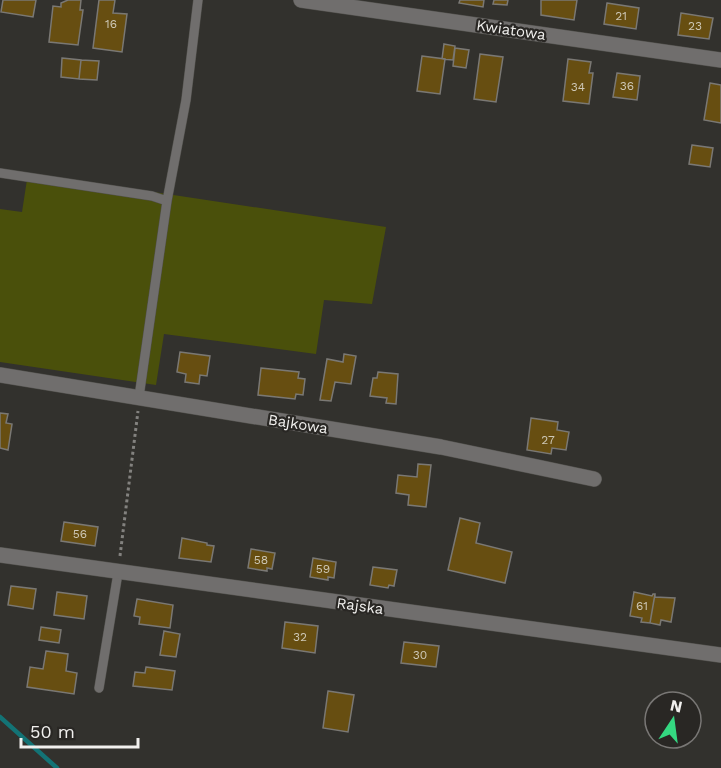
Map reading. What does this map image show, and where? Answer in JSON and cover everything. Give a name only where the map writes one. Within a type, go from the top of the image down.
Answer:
[{"type":"street","name":"Kwiatowa","points":[[300,0],[721,60]]},
{"type":"street","name":"Bajkowa","points":[[0,375],[441,447],[594,479]]},
{"type":"street","name":"Rajska","points":[[0,555],[721,655]]},
{"type":"lane","points":[[140,397],[167,201],[186,100],[198,0]]},
{"type":"lane","points":[[0,173],[152,196],[167,201]]},
{"type":"lane","points":[[99,688],[118,573]]},
{"type":"path","points":[[118,573],[140,397]]},
{"type":"green space","points":[[28,173],[386,227],[372,304],[324,300],[316,354],[164,334],[156,385],[0,362],[0,209],[22,212]]},
{"type":"building","points":[[3,0],[36,0],[33,17],[1,12]]},
{"type":"building","points":[[68,0],[81,0],[80,10],[83,10],[78,45],[49,42],[53,6],[61,7],[61,3]]},
{"type":"building","points":[[99,0],[115,0],[113,13],[127,14],[122,52],[93,48]]},
{"type":"building","points":[[460,0],[484,0],[483,7],[459,3]]},
{"type":"building","points":[[494,0],[508,0],[507,5],[493,4]]},
{"type":"building","points":[[541,0],[577,0],[574,20],[541,15]]},
{"type":"building","points":[[607,3],[639,8],[636,29],[604,24]]},
{"type":"building","points":[[681,13],[713,18],[709,39],[678,35]]},
{"type":"building","points":[[444,44],[455,46],[453,60],[442,59]]},
{"type":"building","points":[[455,48],[469,50],[466,68],[453,66]]},
{"type":"building","points":[[480,54],[503,57],[496,102],[474,99]]},
{"type":"building","points":[[422,56],[445,59],[440,94],[417,91]]},
{"type":"building","points":[[62,58],[81,60],[79,79],[61,77]]},
{"type":"building","points":[[568,59],[591,62],[589,73],[593,73],[589,104],[563,101]]},
{"type":"building","points":[[81,60],[99,61],[97,80],[79,79]]},
{"type":"building","points":[[617,73],[640,76],[637,100],[613,97]]},
{"type":"building","points":[[710,83],[721,85],[721,123],[704,120]]},
{"type":"building","points":[[692,145],[713,148],[710,167],[689,164]]},
{"type":"building","points":[[180,352],[210,356],[207,376],[200,375],[199,384],[185,382],[186,374],[177,372]]},
{"type":"building","points":[[344,354],[356,356],[351,384],[335,382],[331,401],[320,400],[327,359],[343,362]]},
{"type":"building","points":[[261,368],[299,372],[298,378],[305,379],[303,395],[296,394],[295,399],[258,395]]},
{"type":"building","points":[[378,372],[398,374],[396,404],[386,403],[387,398],[370,396],[373,378],[377,378]]},
{"type":"building","points":[[0,413],[8,414],[6,423],[12,424],[8,450],[0,448]]},
{"type":"building","points":[[531,418],[558,422],[557,430],[569,432],[566,450],[552,448],[551,454],[527,450]]},
{"type":"building","points":[[418,464],[431,465],[426,507],[408,505],[409,495],[396,493],[398,475],[417,477]]},
{"type":"building","points":[[460,518],[480,523],[476,543],[512,552],[505,583],[448,570]]},
{"type":"building","points":[[64,522],[98,527],[95,546],[61,541]]},
{"type":"building","points":[[182,538],[214,546],[211,562],[179,558]]},
{"type":"building","points":[[251,549],[275,553],[272,569],[267,568],[267,571],[248,568]]},
{"type":"building","points":[[313,558],[336,562],[334,578],[328,577],[328,580],[310,577]]},
{"type":"building","points":[[373,567],[397,570],[394,586],[389,585],[388,588],[370,585]]},
{"type":"building","points":[[11,586],[36,589],[33,609],[8,605]]},
{"type":"building","points":[[57,592],[87,596],[84,619],[54,615]]},
{"type":"building","points":[[634,592],[652,596],[655,594],[650,623],[641,622],[642,618],[630,616]]},
{"type":"building","points":[[655,594],[655,597],[675,598],[671,622],[661,620],[660,625],[650,623]]},
{"type":"building","points":[[137,599],[173,605],[170,628],[139,624],[140,617],[134,616]]},
{"type":"building","points":[[285,622],[318,626],[315,653],[282,648]]},
{"type":"building","points":[[41,627],[61,630],[59,643],[39,640]]},
{"type":"building","points":[[164,631],[180,634],[176,657],[160,655]]},
{"type":"building","points":[[404,642],[439,646],[436,667],[401,663]]},
{"type":"building","points":[[46,651],[68,654],[66,671],[77,673],[74,694],[27,687],[30,667],[43,669]]},
{"type":"building","points":[[146,667],[175,671],[172,690],[133,686],[135,672],[145,673]]},
{"type":"building","points":[[328,691],[354,695],[348,732],[323,728]]},
{"type":"waterway","points":[[0,717],[57,768]]}]
